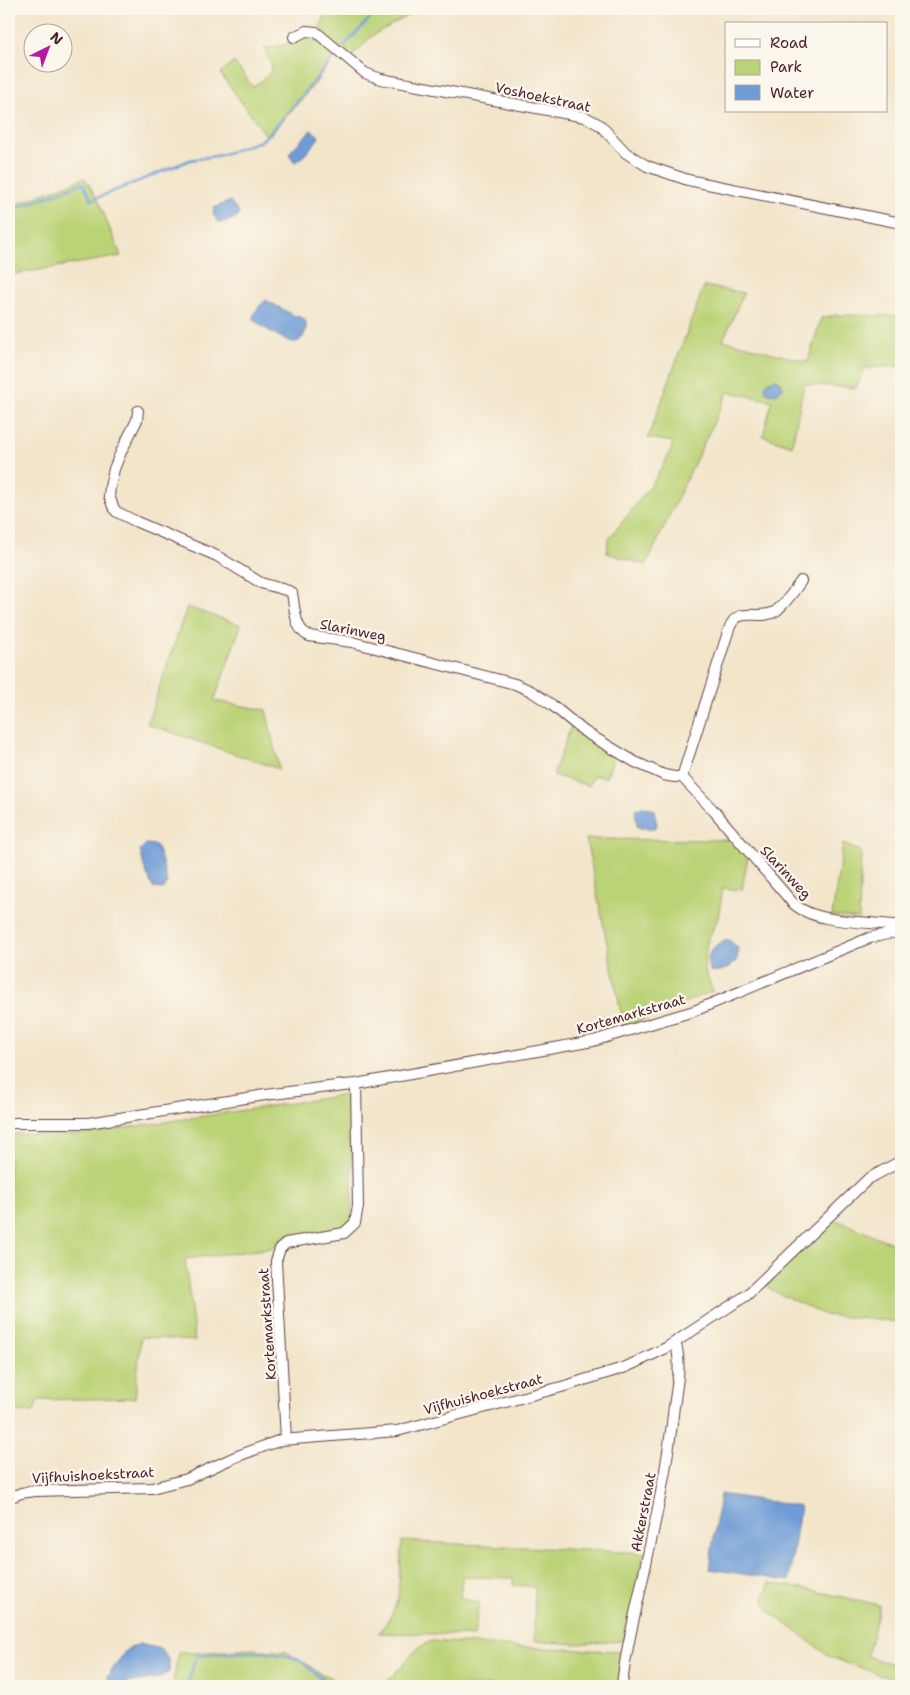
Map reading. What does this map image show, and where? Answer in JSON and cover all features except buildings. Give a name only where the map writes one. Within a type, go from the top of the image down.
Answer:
[{"type":"street","name":"Voshoekstraat","points":[[294,37],[306,31],[316,32],[365,73],[381,79],[585,117],[600,125],[626,153],[647,166],[688,180],[901,223]]},
{"type":"street","name":"Slarinweg","points":[[138,411],[137,420],[114,469],[110,487],[111,505],[117,512],[218,556],[261,582],[289,591],[292,593],[298,626],[304,634],[360,644],[515,684],[531,691],[591,736],[635,762],[664,775],[674,778],[682,777],[796,906],[802,910],[824,918],[901,926]]},
{"type":"street","points":[[682,777],[734,618],[740,615],[766,615],[776,610],[801,581]]},
{"type":"street","name":"Kortemarkstraat","points":[[9,1123],[88,1123],[265,1095],[356,1084],[593,1041],[694,1011],[869,938],[901,931]]},
{"type":"street","name":"Kortemarkstraat","points":[[286,1438],[276,1262],[280,1249],[286,1243],[344,1233],[355,1223],[358,1206],[356,1084]]},
{"type":"street","name":"Vijfhuishoekstraat","points":[[9,1498],[21,1493],[35,1491],[152,1488],[187,1479],[286,1438],[396,1431],[609,1373],[646,1358],[675,1342],[747,1296],[868,1179],[901,1161]]},
{"type":"street","name":"Akkerstraat","points":[[622,1686],[629,1642],[671,1437],[678,1371],[675,1342]]},
{"type":"green space","points":[[328,9],[420,9],[373,35],[350,58],[328,40],[320,27]]},
{"type":"green space","points":[[310,34],[325,41],[336,53],[317,76],[319,79],[270,135],[265,134],[220,73],[234,62],[253,87],[265,78],[270,71],[270,63],[264,49],[283,45]]},
{"type":"green space","points":[[85,178],[98,200],[121,256],[9,275],[9,207]]},
{"type":"green space","points":[[704,286],[744,293],[723,340],[808,362],[821,318],[835,315],[901,316],[901,366],[865,368],[856,388],[804,384],[792,446],[763,436],[772,401],[728,392],[646,565],[607,553],[608,540],[645,493],[669,454],[673,442],[648,438]]},
{"type":"green space","points":[[187,607],[241,625],[214,701],[266,710],[279,769],[147,724]]},
{"type":"green space","points":[[571,726],[614,757],[606,778],[594,775],[589,786],[553,775]]},
{"type":"green space","points":[[586,839],[733,840],[748,856],[742,890],[723,888],[718,918],[707,942],[704,968],[713,991],[624,1027]]},
{"type":"green space","points":[[843,844],[861,851],[859,919],[832,916]]},
{"type":"green space","points":[[352,1094],[352,1219],[341,1229],[273,1248],[185,1259],[195,1341],[141,1337],[135,1398],[38,1400],[34,1412],[9,1412],[9,1134],[77,1135]]},
{"type":"green space","points":[[834,1219],[901,1247],[901,1322],[825,1315],[771,1290],[767,1285]]},
{"type":"green space","points":[[402,1541],[644,1553],[628,1633],[623,1641],[575,1644],[534,1641],[535,1587],[513,1585],[514,1578],[462,1577],[460,1598],[479,1603],[474,1636],[379,1633],[391,1616],[398,1598]]},
{"type":"green space","points":[[770,1583],[880,1605],[867,1656],[901,1668],[901,1682],[830,1657],[769,1611],[763,1599]]},
{"type":"green space","points":[[431,1641],[616,1651],[623,1653],[618,1686],[383,1686],[418,1648]]},
{"type":"green space","points":[[251,1649],[286,1652],[322,1675],[354,1686],[153,1686],[173,1683],[179,1651],[192,1653]]},
{"type":"water","points":[[311,130],[319,136],[318,139],[302,158],[295,162],[290,156],[290,152]]},
{"type":"water","points":[[230,201],[239,215],[229,221],[218,222],[213,214],[214,208]]},
{"type":"water","points":[[266,300],[293,315],[303,318],[306,322],[306,328],[299,341],[292,342],[280,337],[253,319],[256,311]]},
{"type":"water","points":[[776,379],[781,382],[783,387],[781,390],[776,394],[766,392],[765,385]]},
{"type":"water","points":[[642,807],[654,810],[657,825],[655,828],[640,828],[637,826],[635,810]]},
{"type":"water","points":[[146,844],[156,845],[161,858],[167,883],[163,889],[153,888],[144,867],[140,850]]},
{"type":"water","points":[[729,940],[739,949],[736,961],[724,970],[710,971],[708,960],[711,951],[718,944]]},
{"type":"water","points":[[720,1494],[800,1506],[789,1581],[709,1569]]},
{"type":"water","points":[[139,1644],[162,1649],[169,1661],[169,1672],[159,1678],[114,1685],[107,1677],[126,1650]]},
{"type":"waterway","points":[[344,46],[372,16],[375,9]]},
{"type":"waterway","points":[[387,9],[395,11],[399,9]]},
{"type":"waterway","points":[[9,211],[83,183],[92,200],[190,160],[221,155],[261,141],[279,123],[332,60]]},
{"type":"waterway","points":[[167,1686],[188,1683],[196,1656],[247,1652],[272,1653],[297,1659],[325,1680],[351,1686]]},
{"type":"waterway","points":[[9,1684],[13,1686]]},
{"type":"waterway","points":[[387,1686],[398,1686]]}]
